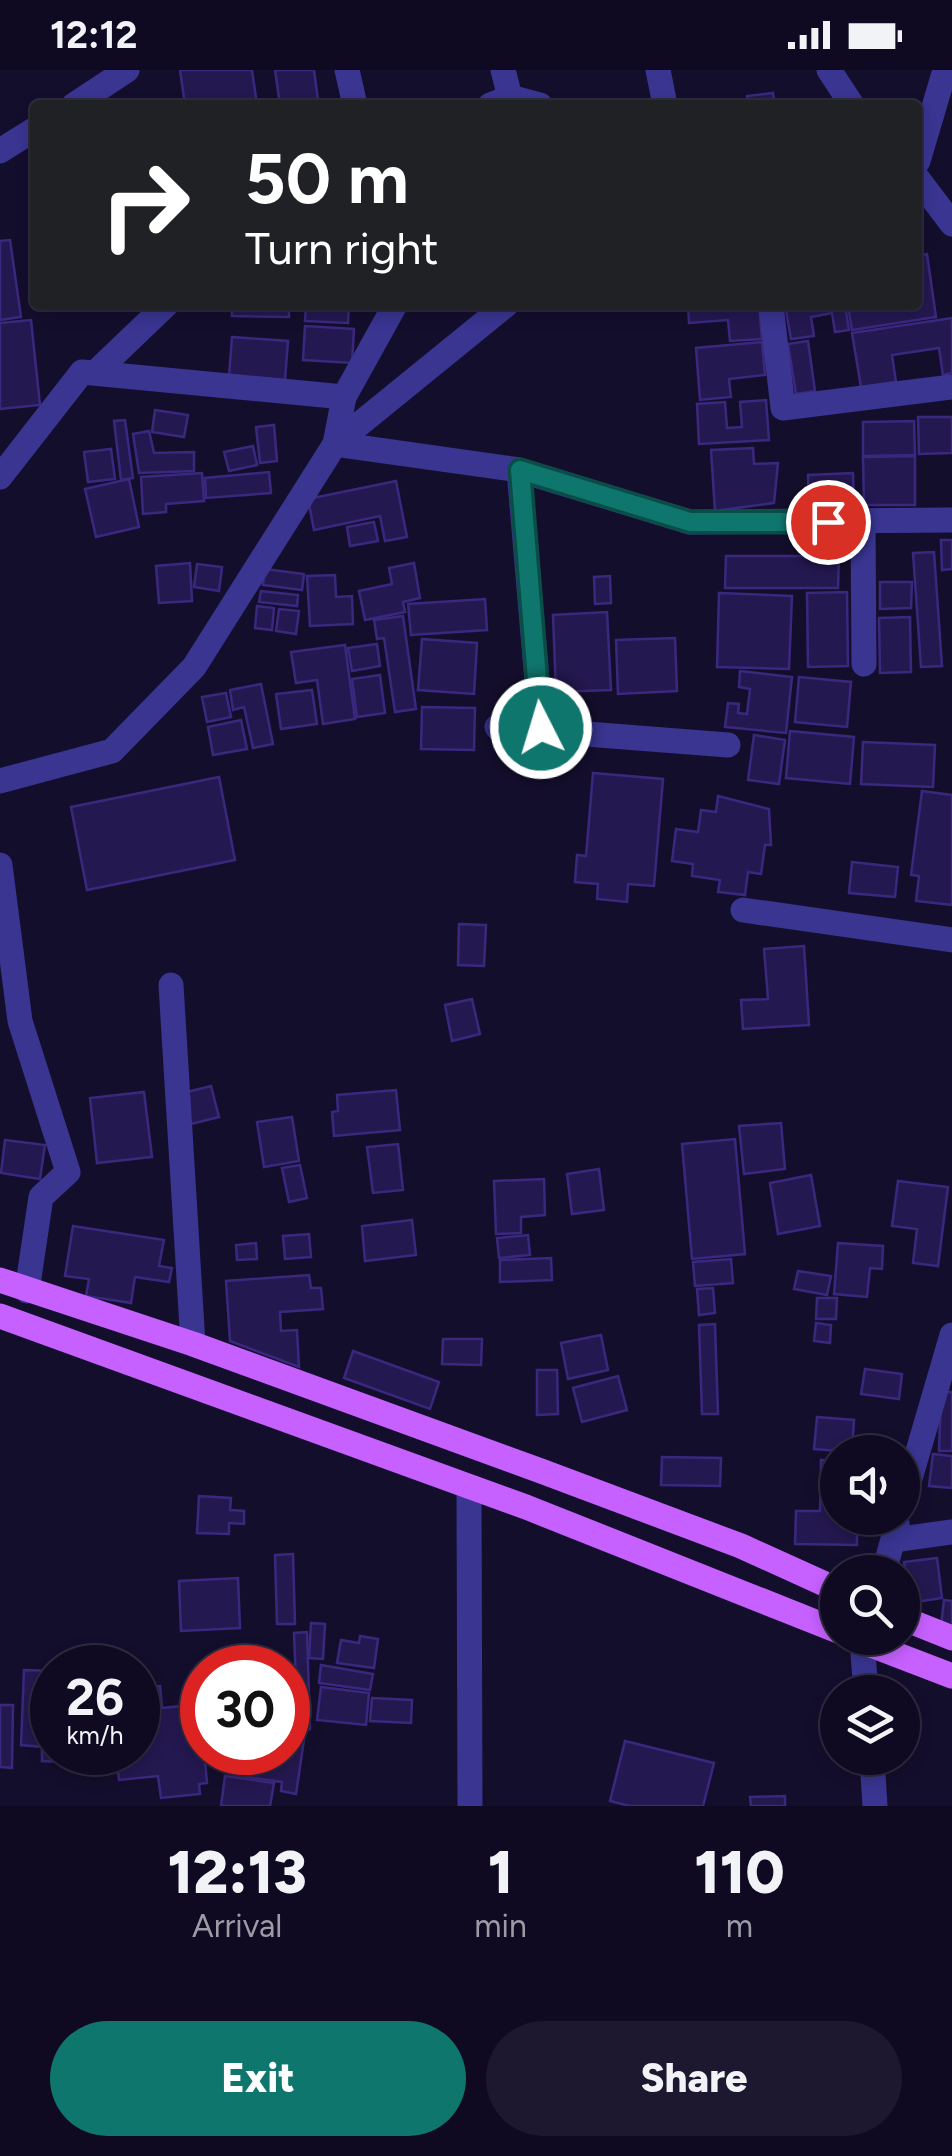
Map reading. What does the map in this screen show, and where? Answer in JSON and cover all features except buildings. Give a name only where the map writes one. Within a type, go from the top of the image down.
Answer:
[{"type":"main road","points":[[0,1280],[193,1344],[741,1546],[820,1582]]},
{"type":"main road","points":[[0,1316],[718,1580],[820,1623]]},
{"type":"main road","points":[[920,1625],[952,1638]]},
{"type":"main road","points":[[897,1655],[952,1676]]},
{"type":"street","points":[[81,100],[126,70]]},
{"type":"street","points":[[348,70],[354,100]]},
{"type":"street","points":[[502,100],[504,70]]},
{"type":"street","points":[[658,70],[664,100]]},
{"type":"street","points":[[829,70],[849,100]]},
{"type":"street","points":[[922,148],[945,70]]},
{"type":"street","points":[[0,151],[30,133]]},
{"type":"street","points":[[922,184],[952,224]]},
{"type":"street","points":[[96,372],[161,310]]},
{"type":"street","points":[[336,444],[344,396],[392,310]]},
{"type":"street","points":[[0,780],[112,750],[194,666],[336,444],[500,310]]},
{"type":"street","points":[[771,310],[783,408],[952,387]]},
{"type":"street","points":[[0,477],[82,372],[344,396]]},
{"type":"street","points":[[336,444],[520,470],[690,522],[952,520]]},
{"type":"street","points":[[520,470],[541,728]]},
{"type":"street","points":[[863,522],[864,664]]},
{"type":"street","points":[[497,726],[728,745]]},
{"type":"street","points":[[0,865],[20,1021],[68,1172],[41,1197],[27,1290]]},
{"type":"street","points":[[742,910],[952,940]]},
{"type":"street","points":[[171,985],[193,1344]]},
{"type":"street","points":[[920,1452],[945,1378],[952,1335]]},
{"type":"street","points":[[470,1488],[470,1806]]},
{"type":"street","points":[[920,1530],[952,1532]]},
{"type":"street","points":[[873,1775],[875,1806]]},
{"type":"route","points":[[541,728],[520,470],[690,522],[828,522]]}]
